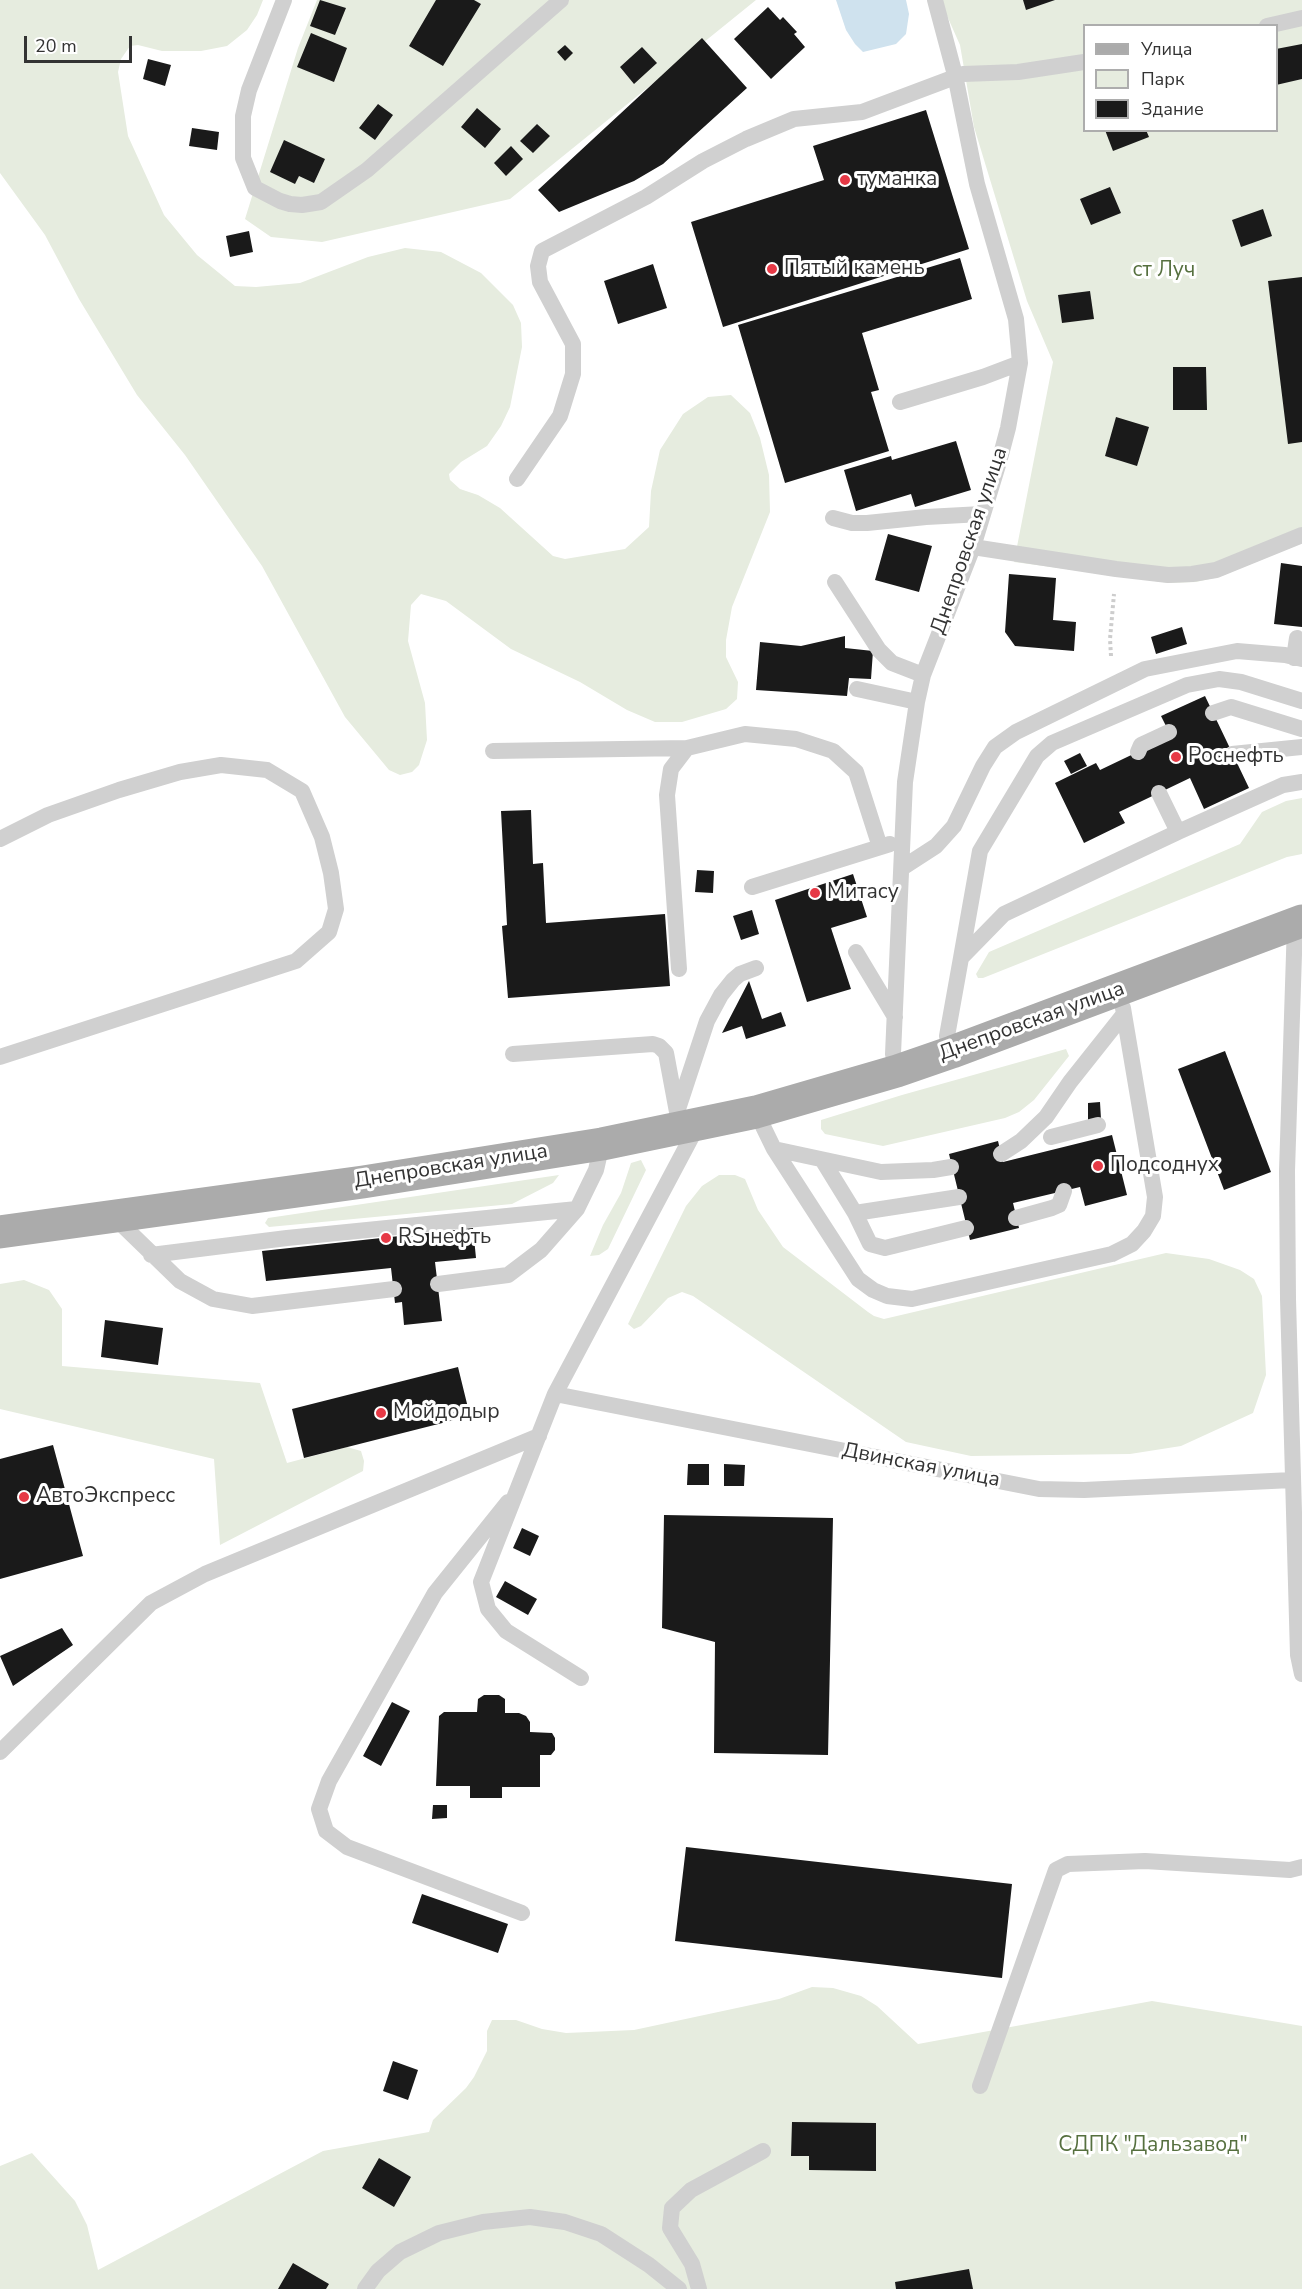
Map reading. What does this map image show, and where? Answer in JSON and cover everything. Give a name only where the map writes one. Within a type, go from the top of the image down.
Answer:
[{"type":"main road","name":"Днепровская улица","points":[[950,1044],[1122,1001],[1300,916]]},
{"type":"main road","name":"Днепровская улица","points":[[0,1217],[362,1167],[594,1128],[756,1112],[1300,916]]},
{"type":"main road","name":"Днепровская улица","points":[[0,1232],[363,1182],[602,1144],[688,1117],[744,1096],[895,1063]]},
{"type":"lane","points":[[284,0],[249,90],[243,116],[243,158],[255,188],[269,197],[290,204],[321,202],[367,170],[561,0]]},
{"type":"lane","name":"Днепровская улица","points":[[895,1063],[905,782],[917,702],[923,675],[973,547],[1008,428],[1020,363],[1016,319],[977,184],[955,75],[935,0]]},
{"type":"lane","points":[[1276,24],[1302,18]]},
{"type":"lane","points":[[517,479],[560,416],[573,374],[573,344],[540,282],[538,266],[542,251],[646,197],[703,161],[746,139],[794,119],[862,112],[955,75],[1028,71],[1083,62]]},
{"type":"lane","points":[[900,402],[983,377],[1020,363]]},
{"type":"lane","points":[[832,518],[867,524],[926,517],[982,514]]},
{"type":"lane","points":[[973,547],[1168,575],[1216,570],[1302,535]]},
{"type":"lane","points":[[835,582],[879,650],[892,663],[923,675]]},
{"type":"lane","points":[[902,868],[936,846],[954,826],[983,766],[995,747],[1016,732],[1144,669],[1237,651],[1285,655],[1298,659],[1297,638]]},
{"type":"lane","points":[[950,1044],[961,958],[980,850],[1037,756],[1052,743],[1187,685],[1219,679],[1241,682],[1302,701]]},
{"type":"lane","points":[[857,689],[917,702]]},
{"type":"lane","points":[[1213,713],[1231,708],[1302,729]]},
{"type":"lane","points":[[1138,752],[1142,745],[1169,732]]},
{"type":"lane","points":[[494,751],[687,748],[745,734],[796,739],[833,752],[856,772],[880,848]]},
{"type":"lane","points":[[1232,754],[1242,751],[1302,747]]},
{"type":"lane","points":[[679,969],[667,795],[671,769],[687,748]]},
{"type":"lane","points":[[0,839],[48,815],[180,772],[221,765],[267,770],[302,791],[322,837],[331,873],[336,909],[328,932],[296,961],[0,1057]]},
{"type":"lane","points":[[961,958],[1004,914],[1283,785],[1302,782]]},
{"type":"lane","points":[[1159,793],[1178,832]]},
{"type":"lane","points":[[752,887],[902,840]]},
{"type":"lane","points":[[1300,916],[1287,1171],[1292,1480],[1298,1655],[1302,1674]]},
{"type":"lane","points":[[856,952],[895,1017]]},
{"type":"lane","points":[[581,1678],[506,1631],[488,1609],[481,1582],[555,1394],[688,1117],[707,1021],[721,995],[733,980],[740,974],[756,968]]},
{"type":"lane","points":[[1001,1154],[1021,1141],[1046,1117],[1122,1001]]},
{"type":"lane","points":[[756,1112],[774,1149],[858,1279],[873,1290],[887,1296],[912,1299],[1112,1254],[1132,1244],[1144,1231],[1153,1215],[1155,1197],[1122,1001]]},
{"type":"lane","points":[[513,1054],[653,1044],[659,1046],[666,1053],[688,1117]]},
{"type":"lane","points":[[1046,1117],[1052,1145],[1098,1125]]},
{"type":"lane","points":[[438,1284],[508,1275],[541,1250],[577,1209],[596,1170],[602,1144]]},
{"type":"lane","points":[[774,1149],[881,1172],[951,1167]]},
{"type":"lane","points":[[823,1161],[855,1213],[870,1244],[885,1248],[966,1228]]},
{"type":"lane","points":[[1016,1218],[1052,1209],[1059,1205],[1064,1191]]},
{"type":"lane","points":[[855,1213],[959,1197]]},
{"type":"lane","points":[[152,1255],[287,1238],[577,1209]]},
{"type":"lane","points":[[113,1216],[180,1281],[213,1299],[252,1306],[394,1289]]},
{"type":"lane","name":"Двинская улица","points":[[555,1394],[1039,1489],[1084,1490],[1292,1480]]},
{"type":"lane","points":[[0,1752],[151,1603],[205,1574],[539,1436]]},
{"type":"lane","points":[[520,1487],[435,1593],[329,1781],[319,1809],[326,1831],[347,1847],[522,1913]]},
{"type":"lane","points":[[980,2086],[1056,1870],[1068,1864],[1145,1861],[1290,1870],[1302,1868]]},
{"type":"lane","points":[[699,2289],[692,2264],[670,2228],[672,2208],[691,2190],[763,2151]]},
{"type":"lane","points":[[365,2289],[378,2271],[400,2252],[439,2233],[483,2222],[530,2217],[565,2222],[601,2234],[649,2265],[679,2289]]},
{"type":"path","points":[[1114,683],[1110,639],[1116,569]]},
{"type":"green space","points":[[0,0],[263,0],[247,30],[227,46],[201,51],[162,51],[138,45],[130,46],[121,59],[118,72],[128,136],[164,215],[197,255],[235,286],[256,287],[300,283],[368,257],[405,248],[441,252],[481,273],[513,305],[521,323],[522,347],[510,407],[501,426],[487,446],[461,462],[449,474],[450,480],[460,489],[478,495],[500,508],[553,556],[565,559],[625,549],[649,527],[651,491],[660,450],[683,414],[708,397],[731,395],[750,413],[760,438],[769,475],[770,512],[732,607],[726,640],[726,657],[738,682],[737,699],[726,709],[682,722],[655,722],[627,710],[580,682],[511,649],[446,601],[421,594],[411,605],[408,641],[425,703],[427,740],[419,765],[412,772],[400,775],[389,770],[345,717],[262,566],[185,455],[137,395],[79,299],[45,235],[0,173]]},
{"type":"green space","points":[[317,0],[756,0],[510,199],[322,242],[271,237],[245,219],[298,48]]},
{"type":"green space","name":"ст Луч","points":[[940,0],[1302,0],[1302,543],[1219,577],[1196,582],[1170,583],[1014,562],[1053,362],[1027,301],[974,127],[960,45]]},
{"type":"green space","points":[[1302,798],[1302,854],[1287,857],[983,978],[978,978],[976,974],[989,952],[1240,844],[1262,812],[1286,801]]},
{"type":"green space","points":[[1066,1049],[1069,1056],[1034,1100],[1019,1112],[1005,1118],[883,1146],[825,1134],[821,1129],[821,1120]]},
{"type":"green space","points":[[641,1160],[646,1170],[608,1249],[599,1255],[590,1256],[603,1225],[621,1193],[631,1163]]},
{"type":"green space","points":[[559,1175],[553,1183],[512,1204],[269,1227],[265,1223],[268,1218]]},
{"type":"green space","points":[[719,1175],[735,1175],[745,1179],[758,1210],[783,1247],[868,1312],[884,1319],[1166,1253],[1209,1259],[1240,1270],[1254,1279],[1262,1296],[1266,1375],[1253,1413],[1181,1446],[1130,1454],[971,1456],[906,1442],[693,1296],[682,1292],[668,1298],[641,1326],[634,1329],[628,1324],[686,1206],[702,1186]]},
{"type":"green space","points":[[24,1280],[49,1290],[62,1309],[62,1366],[260,1383],[287,1463],[347,1447],[361,1451],[364,1461],[363,1471],[220,1545],[214,1459],[0,1409],[0,1284]]},
{"type":"green space","name":"СДПК \"Дальзавод\"","points":[[812,1987],[833,1988],[861,1996],[877,2006],[918,2044],[1152,2001],[1302,2026],[1302,2289],[0,2289],[0,2166],[32,2153],[75,2201],[87,2225],[98,2270],[323,2151],[429,2132],[433,2120],[466,2088],[474,2077],[487,2051],[487,2031],[492,2020],[516,2020],[542,2029],[566,2033],[634,2030],[779,1999]]},
{"type":"water","points":[[836,0],[906,0],[909,14],[906,34],[896,44],[863,52],[846,30]]},
{"type":"building","points":[[320,0],[346,8],[335,35],[310,26]]},
{"type":"building","points":[[436,0],[474,0],[481,4],[443,66],[409,46]]},
{"type":"building","points":[[1023,0],[1055,0],[1026,10]]},
{"type":"building","points":[[768,7],[780,20],[783,17],[797,32],[794,34],[805,47],[771,79],[734,39]]},
{"type":"building","points":[[311,33],[347,48],[334,82],[297,67]]},
{"type":"building","points":[[702,38],[747,88],[663,164],[634,181],[559,212],[538,190]]},
{"type":"building","points":[[1302,44],[1302,79],[1278,85],[1278,49]]},
{"type":"building","points":[[565,45],[573,53],[565,61],[557,52]]},
{"type":"building","points":[[642,47],[657,63],[634,84],[620,67]]},
{"type":"building","points":[[148,59],[171,65],[165,86],[143,79]]},
{"type":"building","points":[[378,104],[393,115],[375,140],[359,128]]},
{"type":"building","points":[[477,108],[501,129],[485,148],[461,127]]},
{"type":"building","points":[[926,110],[969,249],[723,327],[691,222],[824,180],[813,146]]},
{"type":"building","points":[[537,124],[550,136],[533,153],[520,141]]},
{"type":"building","points":[[192,128],[219,132],[217,150],[189,146]]},
{"type":"building","points":[[1106,132],[1147,132],[1149,137],[1113,151]]},
{"type":"building","points":[[284,140],[325,159],[314,183],[299,176],[295,184],[270,172]]},
{"type":"building","points":[[511,146],[523,159],[506,176],[494,163]]},
{"type":"building","points":[[1110,187],[1121,213],[1091,225],[1080,199]]},
{"type":"building","points":[[1263,209],[1272,236],[1241,247],[1232,220]]},
{"type":"building","points":[[249,231],[253,252],[230,257],[226,236]]},
{"type":"building","points":[[960,258],[972,299],[862,333],[879,390],[871,392],[889,451],[785,483],[738,325]]},
{"type":"building","points":[[653,264],[667,308],[618,324],[604,281]]},
{"type":"building","points":[[1302,277],[1302,442],[1288,444],[1268,281]]},
{"type":"building","points":[[1090,291],[1094,319],[1062,323],[1058,295]]},
{"type":"building","points":[[1173,367],[1206,367],[1207,410],[1173,410]]},
{"type":"building","points":[[1116,417],[1149,427],[1137,466],[1105,456]]},
{"type":"building","points":[[956,441],[971,490],[915,507],[911,494],[856,511],[844,470],[891,456],[892,460]]},
{"type":"building","points":[[888,534],[932,546],[919,592],[875,580]]},
{"type":"building","points":[[1281,563],[1302,566],[1302,627],[1274,624]]},
{"type":"building","points":[[1009,574],[1056,578],[1053,620],[1076,622],[1074,651],[1015,646],[1005,632]]},
{"type":"building","points":[[1182,627],[1187,644],[1156,654],[1151,637]]},
{"type":"building","points":[[845,636],[845,648],[873,651],[871,679],[849,678],[847,696],[756,690],[760,642],[801,646]]},
{"type":"building","points":[[1205,696],[1249,788],[1204,809],[1190,778],[1119,812],[1125,823],[1084,843],[1055,783],[1096,763],[1100,770],[1171,736],[1161,716]]},
{"type":"building","points":[[1080,753],[1087,766],[1071,774],[1064,761]]},
{"type":"building","points":[[531,810],[533,864],[543,863],[546,923],[665,914],[670,986],[508,998],[502,926],[507,925],[501,811]]},
{"type":"building","points":[[697,870],[714,871],[713,893],[695,892]]},
{"type":"building","points":[[853,874],[867,917],[831,928],[851,989],[807,1002],[775,900]]},
{"type":"building","points":[[752,910],[759,934],[741,940],[733,916]]},
{"type":"building","points":[[749,981],[762,1019],[781,1012],[786,1026],[746,1039],[742,1026],[722,1033]]},
{"type":"building","points":[[1225,1051],[1271,1172],[1224,1190],[1178,1069]]},
{"type":"building","points":[[1100,1102],[1101,1119],[1088,1120],[1088,1103]]},
{"type":"building","points":[[1112,1135],[1127,1195],[1085,1206],[1080,1187],[1013,1203],[1019,1228],[970,1240],[949,1154],[998,1141],[1003,1162]]},
{"type":"building","points":[[473,1228],[476,1258],[435,1262],[442,1321],[404,1325],[402,1302],[395,1303],[391,1268],[266,1281],[262,1251]]},
{"type":"building","points":[[105,1320],[163,1328],[158,1365],[101,1357]]},
{"type":"building","name":"Мойдодыр","points":[[458,1367],[470,1416],[304,1458],[292,1409]]},
{"type":"building","points":[[53,1445],[83,1556],[0,1579],[0,1459]]},
{"type":"building","points":[[688,1464],[709,1464],[709,1485],[687,1485]]},
{"type":"building","points":[[724,1464],[745,1465],[744,1486],[724,1486]]},
{"type":"building","points":[[664,1515],[833,1518],[828,1755],[714,1753],[715,1642],[662,1628]]},
{"type":"building","points":[[522,1528],[539,1536],[530,1556],[513,1548]]},
{"type":"building","points":[[505,1581],[537,1599],[528,1615],[496,1597]]},
{"type":"building","points":[[62,1628],[73,1645],[13,1686],[0,1656]]},
{"type":"building","points":[[484,1695],[499,1695],[505,1699],[505,1713],[519,1713],[526,1716],[530,1722],[530,1732],[552,1733],[555,1738],[555,1750],[551,1755],[540,1755],[540,1787],[502,1787],[502,1798],[470,1798],[470,1786],[436,1786],[439,1716],[444,1712],[477,1712],[478,1699]]},
{"type":"building","points":[[392,1702],[410,1711],[381,1766],[363,1756]]},
{"type":"building","points":[[433,1805],[447,1805],[447,1818],[432,1819]]},
{"type":"building","points":[[686,1847],[1012,1884],[1002,1978],[675,1941]]},
{"type":"building","points":[[422,1894],[508,1924],[498,1953],[412,1923]]},
{"type":"building","points":[[393,2061],[418,2070],[408,2100],[383,2091]]},
{"type":"building","points":[[792,2122],[876,2123],[876,2171],[809,2170],[809,2156],[791,2156]]},
{"type":"building","points":[[379,2158],[411,2177],[394,2207],[362,2188]]},
{"type":"building","points":[[293,2263],[329,2284],[326,2289],[278,2289]]},
{"type":"building","points":[[969,2269],[973,2289],[896,2289],[895,2282]]},
{"type":"place","name":"туманка","points":[[845,180]]},
{"type":"place","name":"Пятый камень","points":[[772,269]]},
{"type":"place","name":"Роснефть","points":[[1176,757]]},
{"type":"place","name":"Митасу","points":[[815,893]]},
{"type":"place","name":"Подсоднух","points":[[1098,1166]]},
{"type":"place","name":"RS нефть","points":[[386,1238]]},
{"type":"place","name":"Мойдодыр","points":[[381,1413]]},
{"type":"place","name":"АвтоЭкспресс","points":[[24,1497]]}]
